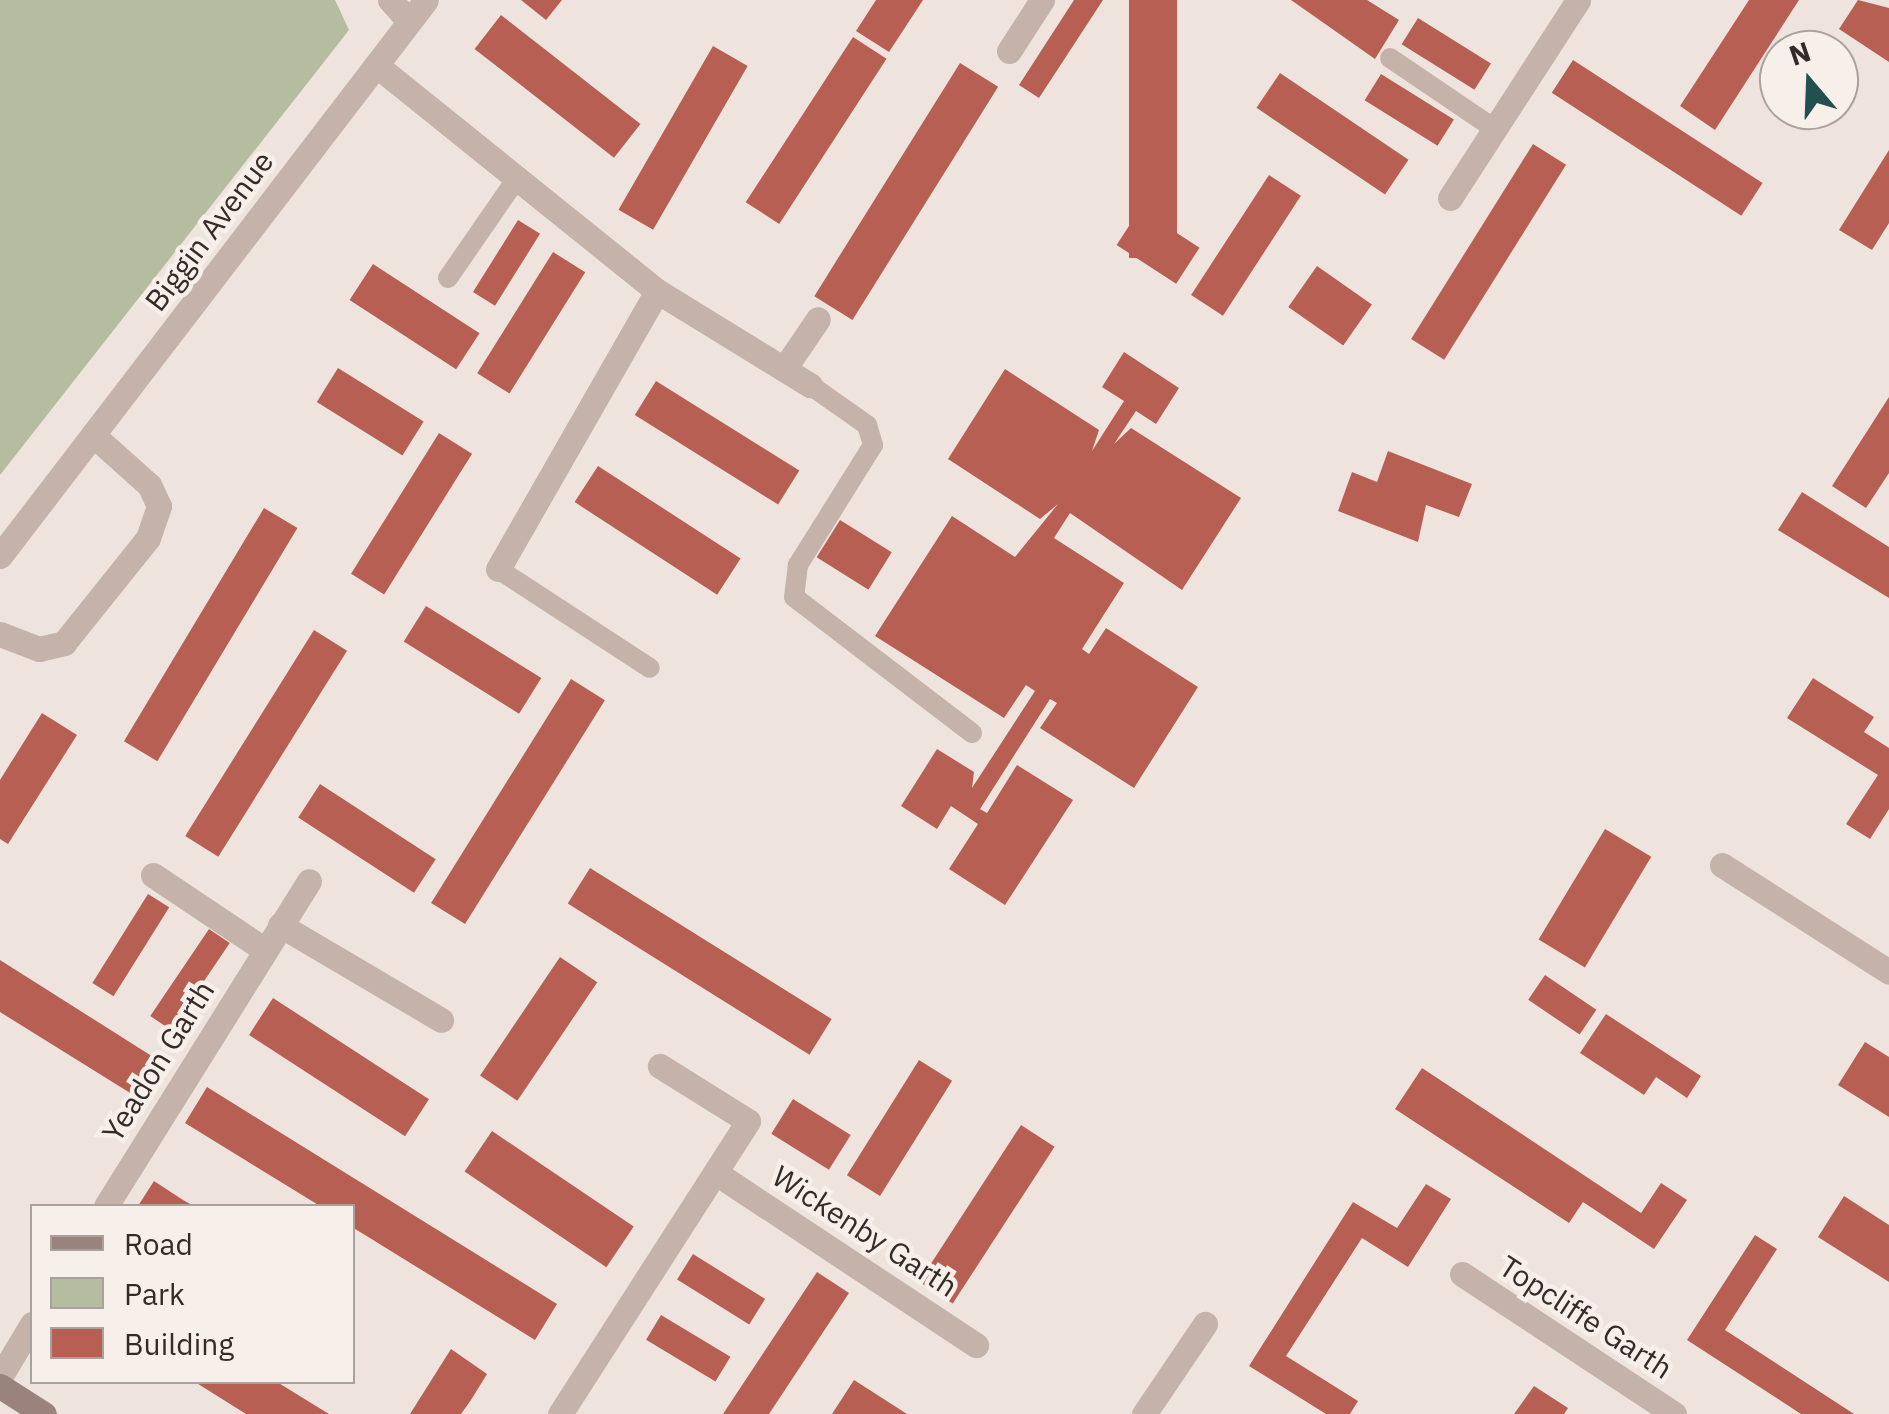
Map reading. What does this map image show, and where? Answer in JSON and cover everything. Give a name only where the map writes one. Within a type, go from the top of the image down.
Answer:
[{"type":"street","points":[[390,0],[409,22]]},
{"type":"street","name":"Biggin Avenue","points":[[0,556],[426,0]]},
{"type":"street","points":[[1009,51],[1042,0]]},
{"type":"street","points":[[1450,198],[1578,0]]},
{"type":"street","points":[[376,65],[514,181],[657,292],[810,386]]},
{"type":"street","points":[[498,569],[657,292]]},
{"type":"street","points":[[784,369],[818,318]]},
{"type":"street","points":[[0,634],[38,649],[64,644],[148,538],[159,506],[149,484],[93,435]]},
{"type":"street","points":[[1722,865],[1889,972]]},
{"type":"street","points":[[153,876],[265,950]]},
{"type":"street","name":"Yeadon Garth","points":[[107,1204],[309,882]]},
{"type":"street","points":[[280,925],[441,1020]]},
{"type":"street","points":[[560,1414],[748,1121],[660,1066]]},
{"type":"street","name":"Wickenby Garth","points":[[716,1174],[976,1345]]},
{"type":"street","name":"Topcliffe Garth","points":[[1462,1274],[1674,1414]]},
{"type":"street","points":[[1144,1414],[1205,1324]]},
{"type":"street","points":[[0,1377],[30,1327]]},
{"type":"street","points":[[0,1386],[44,1414]]},
{"type":"lane","points":[[1390,58],[1495,129]]},
{"type":"lane","points":[[448,278],[514,181]]},
{"type":"lane","points":[[810,386],[867,425],[874,445],[798,566],[794,597],[972,733]]},
{"type":"lane","points":[[498,569],[650,668]]},
{"type":"green space","points":[[0,0],[335,0],[349,30],[0,475]]},
{"type":"building","points":[[521,0],[562,0],[546,20]]},
{"type":"building","points":[[876,0],[923,0],[889,52],[856,31]]},
{"type":"building","points":[[1074,0],[1103,0],[1039,98],[1019,85]]},
{"type":"building","points":[[1129,0],[1177,0],[1177,258],[1129,258]]},
{"type":"building","points":[[1291,0],[1367,0],[1399,20],[1375,59]]},
{"type":"building","points":[[1749,0],[1799,0],[1780,30],[1759,30],[1759,62],[1715,130],[1680,106]]},
{"type":"building","points":[[1858,0],[1889,8],[1889,62],[1859,42],[1859,30],[1839,29]]},
{"type":"building","points":[[501,15],[640,124],[614,158],[475,49]]},
{"type":"building","points":[[1418,18],[1491,64],[1475,90],[1402,44]]},
{"type":"building","points":[[853,37],[887,59],[779,224],[746,202]]},
{"type":"building","points":[[713,46],[748,66],[653,230],[618,210]]},
{"type":"building","points":[[1573,60],[1763,183],[1741,216],[1552,93]]},
{"type":"building","points":[[960,63],[998,87],[852,320],[814,296]]},
{"type":"building","points":[[1280,73],[1409,160],[1385,194],[1257,108]]},
{"type":"building","points":[[1381,74],[1454,120],[1438,146],[1365,100]]},
{"type":"building","points":[[1533,144],[1566,165],[1444,360],[1411,339]]},
{"type":"building","points":[[1889,150],[1889,223],[1872,250],[1839,230]]},
{"type":"building","points":[[1269,175],[1301,196],[1223,316],[1191,295]]},
{"type":"building","points":[[1140,209],[1200,248],[1176,284],[1117,245]]},
{"type":"building","points":[[518,220],[540,234],[495,306],[473,292]]},
{"type":"building","points":[[553,252],[585,272],[509,393],[477,373]]},
{"type":"building","points":[[373,264],[480,333],[456,369],[350,300]]},
{"type":"building","points":[[1317,266],[1372,304],[1343,345],[1288,307]]},
{"type":"building","points":[[1124,352],[1179,388],[1156,424],[1136,411],[1114,444],[1131,428],[1241,498],[1182,590],[1070,513],[1054,538],[1124,583],[1082,649],[1089,654],[1106,628],[1198,687],[1134,788],[1040,728],[1057,703],[1050,699],[980,809],[987,813],[1017,765],[1073,800],[1005,905],[949,869],[978,824],[951,806],[937,829],[901,806],[937,749],[974,772],[972,788],[1035,691],[1026,685],[1004,718],[875,636],[952,516],[1015,557],[1058,504],[1040,519],[948,459],[1005,369],[1099,430],[1092,451],[1124,401],[1102,387]]},
{"type":"building","points":[[338,368],[424,422],[402,455],[317,402]]},
{"type":"building","points":[[656,381],[799,471],[778,504],[635,415]]},
{"type":"building","points":[[1889,397],[1889,473],[1866,508],[1832,486]]},
{"type":"building","points":[[439,433],[472,454],[384,594],[351,574]]},
{"type":"building","points":[[1388,451],[1472,484],[1459,517],[1426,505],[1418,542],[1338,511],[1352,472],[1377,482]]},
{"type":"building","points":[[598,466],[741,559],[717,595],[575,502]]},
{"type":"building","points":[[1802,492],[1889,547],[1889,598],[1778,530]]},
{"type":"building","points":[[264,508],[297,528],[157,761],[124,741]]},
{"type":"building","points":[[840,520],[892,552],[868,590],[817,557]]},
{"type":"building","points":[[426,606],[541,678],[519,714],[404,642]]},
{"type":"building","points":[[314,630],[347,651],[218,857],[185,836]]},
{"type":"building","points":[[1813,678],[1874,717],[1864,732],[1889,748],[1889,809],[1870,839],[1846,824],[1878,775],[1787,718]]},
{"type":"building","points":[[571,679],[605,700],[465,924],[431,903]]},
{"type":"building","points":[[42,713],[77,735],[8,844],[0,839],[0,780]]},
{"type":"building","points":[[320,784],[436,859],[414,893],[298,818]]},
{"type":"building","points":[[1605,829],[1651,857],[1585,967],[1539,940]]},
{"type":"building","points":[[590,868],[832,1019],[809,1055],[568,904]]},
{"type":"building","points":[[148,894],[169,907],[114,996],[92,983]]},
{"type":"building","points":[[209,929],[230,943],[171,1030],[150,1016]]},
{"type":"building","points":[[560,957],[597,982],[517,1101],[480,1076]]},
{"type":"building","points":[[0,960],[158,1060],[135,1096],[0,1012]]},
{"type":"building","points":[[1545,975],[1596,1010],[1580,1035],[1528,1000]]},
{"type":"building","points":[[273,998],[429,1099],[405,1136],[249,1035]]},
{"type":"building","points":[[1606,1014],[1701,1076],[1687,1098],[1656,1077],[1644,1095],[1580,1053]]},
{"type":"building","points":[[1865,1042],[1889,1057],[1889,1117],[1838,1085]]},
{"type":"building","points":[[919,1060],[952,1081],[880,1196],[847,1175]]},
{"type":"building","points":[[1422,1068],[1641,1213],[1661,1183],[1687,1200],[1654,1249],[1583,1202],[1569,1223],[1395,1109]]},
{"type":"building","points":[[207,1087],[557,1304],[535,1340],[355,1229],[355,1204],[317,1204],[185,1123]]},
{"type":"building","points":[[793,1099],[851,1135],[829,1170],[771,1134]]},
{"type":"building","points":[[1021,1125],[1055,1147],[953,1304],[919,1282]]},
{"type":"building","points":[[492,1131],[634,1227],[606,1267],[465,1172]]},
{"type":"building","points":[[154,1181],[190,1204],[139,1204]]},
{"type":"building","points":[[1426,1184],[1451,1199],[1408,1267],[1362,1238],[1286,1356],[1358,1401],[1350,1414],[1326,1414],[1249,1366],[1353,1202],[1397,1228]]},
{"type":"building","points":[[1844,1196],[1889,1225],[1889,1282],[1818,1237]]},
{"type":"building","points":[[1755,1235],[1777,1249],[1725,1330],[1854,1414],[1801,1414],[1687,1340]]},
{"type":"building","points":[[693,1254],[765,1299],[749,1324],[677,1279]]},
{"type":"building","points":[[817,1272],[849,1293],[769,1414],[723,1414]]},
{"type":"building","points":[[661,1315],[730,1357],[715,1382],[646,1340]]},
{"type":"building","points":[[451,1349],[487,1374],[471,1400],[461,1414],[410,1414]]},
{"type":"building","points":[[854,1380],[879,1396],[907,1414],[832,1414]]},
{"type":"building","points":[[198,1384],[280,1384],[329,1414],[246,1414]]},
{"type":"building","points":[[1534,1386],[1568,1408],[1564,1414],[1514,1414]]}]
